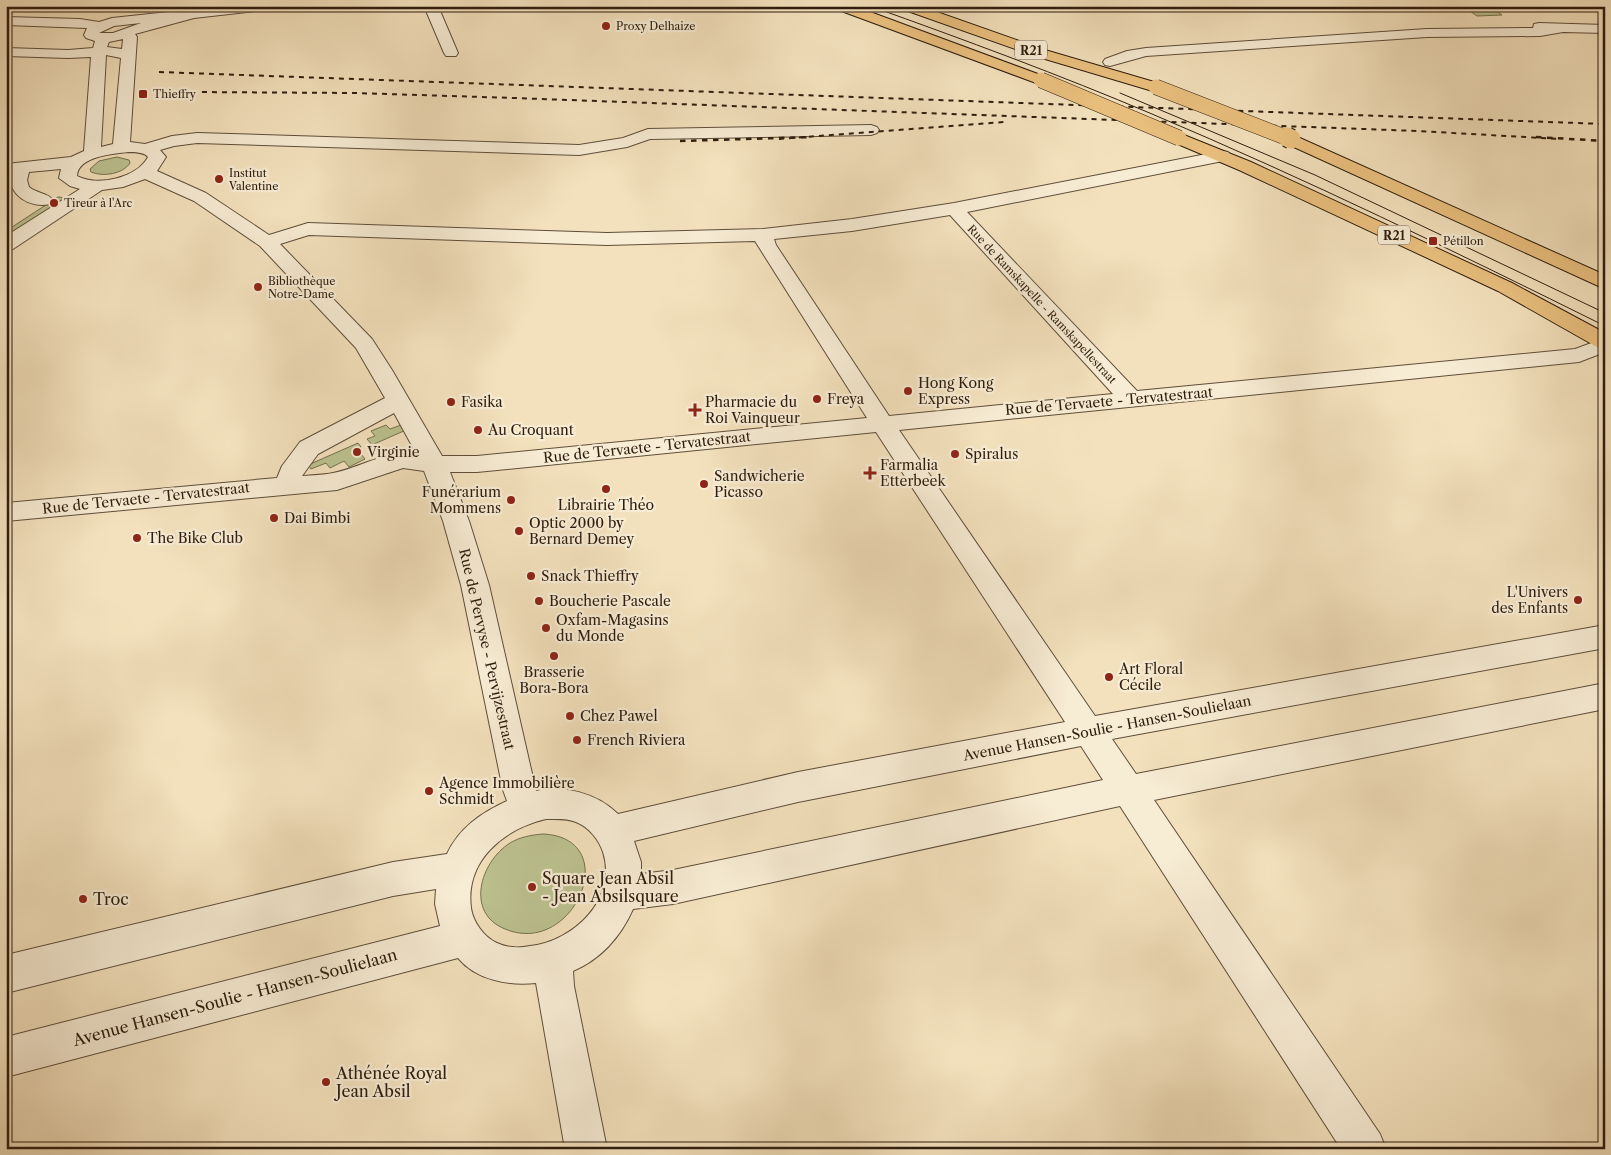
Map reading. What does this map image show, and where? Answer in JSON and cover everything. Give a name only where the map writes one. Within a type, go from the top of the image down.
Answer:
[{"type":"main road","name":"R21","points":[[841,6],[1041,80],[1222,156],[1505,287],[1605,343]]},
{"type":"main road","name":"R21","points":[[907,6],[1040,53],[1156,87],[1309,147],[1605,283]]},
{"type":"main road","points":[[946,6],[1110,62],[1177,88],[1282,131],[1291,140]]},
{"type":"street","points":[[8,22],[17,16],[16,6]]},
{"type":"street","points":[[6,52],[68,54],[100,38],[133,28],[189,15],[266,6]]},
{"type":"street","points":[[431,6],[451,53]]},
{"type":"street","points":[[8,22],[80,23],[100,38],[113,51],[128,55]]},
{"type":"street","points":[[121,147],[128,55],[133,28]]},
{"type":"street","points":[[1110,62],[1132,54],[1146,52],[1350,37],[1466,31],[1493,34],[1540,32],[1558,29],[1605,29]]},
{"type":"street","points":[[100,38],[94,108],[94,143],[84,158],[68,170],[68,178],[82,185],[98,185],[124,181],[145,172],[154,164],[157,157],[148,149]]},
{"type":"street","points":[[94,108],[125,112]]},
{"type":"street","points":[[44,200],[23,192],[14,168],[84,158],[121,147],[148,149],[172,141],[197,138],[579,150],[627,142],[648,134],[871,130]]},
{"type":"street","points":[[267,242],[308,229],[607,239],[763,235],[852,225],[954,209],[1222,156]]},
{"type":"street","name":"Rue de Pervyse - Pervijzestraat","points":[[145,172],[200,197],[267,242],[364,344],[434,464],[456,521],[475,585],[519,790],[526,808]]},
{"type":"street","points":[[6,225],[72,181]]},
{"type":"street","points":[[6,245],[98,185]]},
{"type":"street","name":"Rue de Ramskapelle - Ramskapellestraat","points":[[954,209],[1131,400]]},
{"type":"street","points":[[763,235],[766,245],[882,423],[1365,1149]]},
{"type":"street","name":"Rue de Tervaete - Tervatestraat","points":[[6,512],[337,481],[378,466],[402,460],[434,464],[477,464],[1579,355],[1605,343]]},
{"type":"street","points":[[286,485],[291,472],[309,448],[398,401]]},
{"type":"street","name":"Avenue Hansen-Soulie - Hansen-Soulielaan","points":[[612,830],[798,787],[1605,636]]},
{"type":"street","points":[[621,893],[673,887],[1128,791],[1605,696]]},
{"type":"street","points":[[546,804],[566,804],[584,809],[599,818],[612,830],[621,849],[624,870],[621,893],[614,911],[604,927],[589,941],[572,953],[554,962],[512,966],[493,962],[477,952],[464,938],[456,923],[452,906],[453,887],[458,869],[470,848],[486,831],[504,817],[526,808],[546,804]]},
{"type":"street","points":[[6,974],[393,880],[458,869]]},
{"type":"street","name":"Avenue Hansen-Soulie - Hansen-Soulielaan","points":[[6,1057],[464,938]]},
{"type":"street","points":[[554,962],[555,986],[586,1149]]},
{"type":"green space","points":[[1463,6],[1489,6],[1502,15],[1477,16]]},
{"type":"green space","points":[[117,157],[129,160],[130,163],[118,172],[101,174],[91,172],[90,169],[99,161]]},
{"type":"green space","points":[[58,197],[67,198],[6,239],[6,231]]},
{"type":"green space","points":[[386,425],[390,429],[401,425],[406,430],[372,445],[367,439],[375,436],[371,431]]},
{"type":"green space","points":[[358,443],[361,447],[357,449],[365,459],[349,467],[344,461],[330,468],[326,463],[311,469],[308,465]]},
{"type":"green space","name":"Square Jean Absil - Jean Absilsquare","points":[[543,834],[568,840],[581,855],[585,873],[581,894],[569,913],[552,927],[530,933],[505,929],[492,921],[485,911],[481,900],[481,887],[485,874],[491,862],[510,843],[518,839]]},
{"type":"tram line","points":[[870,6],[1047,72],[1210,139],[1380,217],[1605,326]]},
{"type":"tram line","points":[[1120,93],[1315,175],[1605,313]]},
{"type":"railway","points":[[159,72],[1605,124]]},
{"type":"railway","points":[[192,92],[355,93],[514,98],[1418,131],[1560,139]]},
{"type":"railway","points":[[802,137],[1004,122]]},
{"type":"railway","points":[[680,141],[802,137]]},
{"type":"railway","points":[[779,139],[802,137]]},
{"type":"railway","points":[[802,137],[811,137]]},
{"type":"railway","points":[[1536,137],[1605,141]]},
{"type":"place","name":"Proxy Delhaize","points":[[606,26]]},
{"type":"place","name":"Thieffry","points":[[143,94]]},
{"type":"place","name":"Institut Valentine","points":[[219,179]]},
{"type":"place","name":"Tireur à l'Arc","points":[[54,203]]},
{"type":"place","name":"Pétillon","points":[[1433,241]]},
{"type":"place","name":"Bibliothèque Notre-Dame","points":[[258,287]]},
{"type":"place","name":"Hong Kong Express","points":[[908,391]]},
{"type":"place","name":"Freya","points":[[817,399]]},
{"type":"place","name":"Fasika","points":[[451,402]]},
{"type":"place","name":"Pharmacie du Roi Vainqueur","points":[[695,410]]},
{"type":"place","name":"Au Croquant","points":[[478,430]]},
{"type":"place","name":"Virginie","points":[[357,452]]},
{"type":"place","name":"Spiralus","points":[[955,454]]},
{"type":"place","name":"Farmalia Etterbeek","points":[[870,473]]},
{"type":"place","name":"Sandwicherie Picasso","points":[[704,484]]},
{"type":"place","name":"Librairie Théo","points":[[606,489]]},
{"type":"place","name":"Funérarium Mommens","points":[[511,500]]},
{"type":"place","name":"Dai Bimbi","points":[[274,518]]},
{"type":"place","name":"Optic 2000 by Bernard Demey","points":[[519,531]]},
{"type":"place","name":"The Bike Club","points":[[137,538]]},
{"type":"place","name":"Snack Thieffry","points":[[531,576]]},
{"type":"place","name":"L'Univers des Enfants","points":[[1578,600]]},
{"type":"place","name":"Boucherie Pascale","points":[[539,601]]},
{"type":"place","name":"Oxfam-Magasins du Monde","points":[[546,628]]},
{"type":"place","name":"Brasserie Bora-Bora","points":[[554,656]]},
{"type":"place","name":"Art Floral Cécile","points":[[1109,677]]},
{"type":"place","name":"Chez Pawel","points":[[570,716]]},
{"type":"place","name":"French Riviera","points":[[577,740]]},
{"type":"place","name":"Agence Immobilière Schmidt","points":[[429,791]]},
{"type":"place","name":"Square Jean Absil - Jean Absilsquare","points":[[532,887]]},
{"type":"place","name":"Troc","points":[[83,899]]},
{"type":"place","name":"Athénée Royal Jean Absil","points":[[326,1082]]}]
